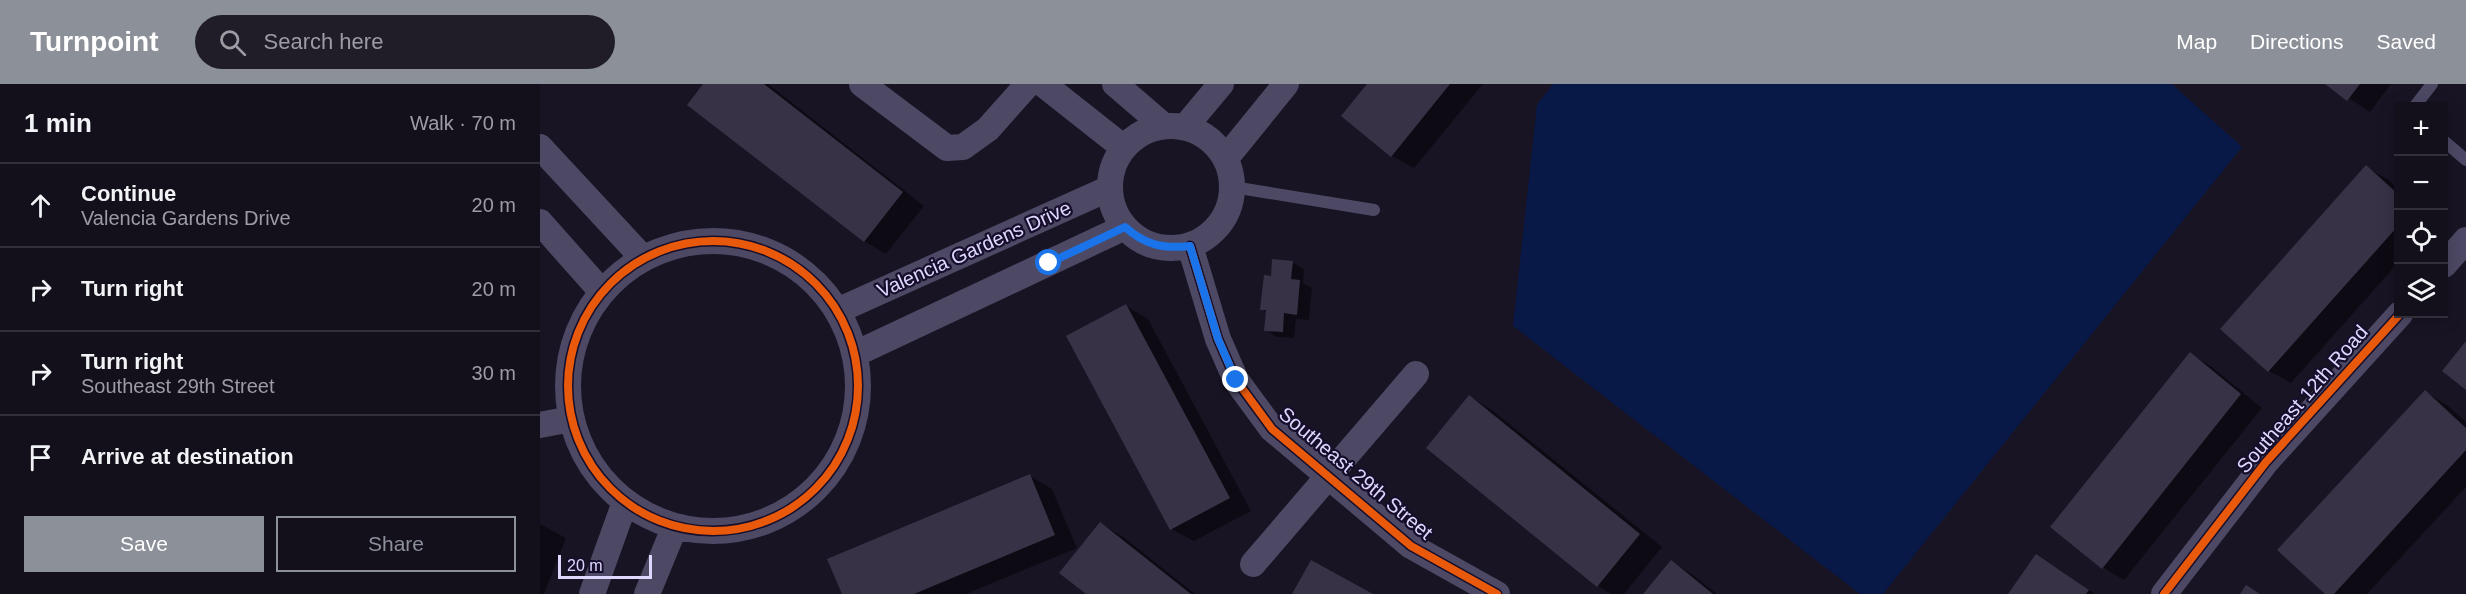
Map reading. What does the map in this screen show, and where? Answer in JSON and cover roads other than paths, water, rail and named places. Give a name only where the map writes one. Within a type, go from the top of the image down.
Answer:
[{"type":"street","points":[[862,84],[947,148],[963,147],[988,129],[1028,84]]},
{"type":"street","points":[[1043,84],[1124,148]]},
{"type":"street","points":[[1115,84],[1174,127]]},
{"type":"street","points":[[1174,127],[1221,84]]},
{"type":"street","points":[[1226,158],[1286,84]]},
{"type":"street","points":[[1174,127],[1202,133],[1215,144],[1226,158],[1233,187],[1230,206],[1221,223],[1207,237],[1190,246],[1172,248],[1155,246],[1138,239],[1125,227],[1114,209],[1110,188],[1116,160],[1124,148],[1148,130],[1174,127]]},
{"type":"street","points":[[540,147],[584,198],[643,258]]},
{"type":"street","name":"Valencia Gardens Drive","points":[[837,311],[1110,188]]},
{"type":"street","points":[[540,222],[602,292]]},
{"type":"street","points":[[855,354],[1125,227]]},
{"type":"street","points":[[2445,264],[2466,240]]},
{"type":"street","points":[[729,242],[739,244],[771,253],[809,277],[837,311],[855,354],[858,397],[849,438],[828,476],[797,505],[759,524],[717,531],[675,526],[649,516],[626,502],[601,479],[583,450],[572,419],[568,374],[578,330],[602,292],[621,273],[643,258],[685,243],[729,242]]},
{"type":"street","name":"Southeast 29th Street","points":[[1190,246],[1218,339],[1236,380],[1272,429],[1411,546],[1497,594]]},
{"type":"street","name":"Southeast 12th Road","points":[[2164,594],[2266,462],[2396,318]]},
{"type":"street","points":[[1253,564],[1416,374]]},
{"type":"street","points":[[540,425],[572,419]]},
{"type":"street","points":[[592,594],[626,502]]},
{"type":"street","points":[[647,594],[675,526]]},
{"type":"lane","points":[[2418,102],[2432,84]]},
{"type":"lane","points":[[2448,144],[2466,160]]},
{"type":"lane","points":[[1233,187],[1374,210]]},
{"type":"water","points":[[1553,84],[2172,84],[2242,147],[1883,594],[1860,594],[1513,326],[1537,105]]}]
